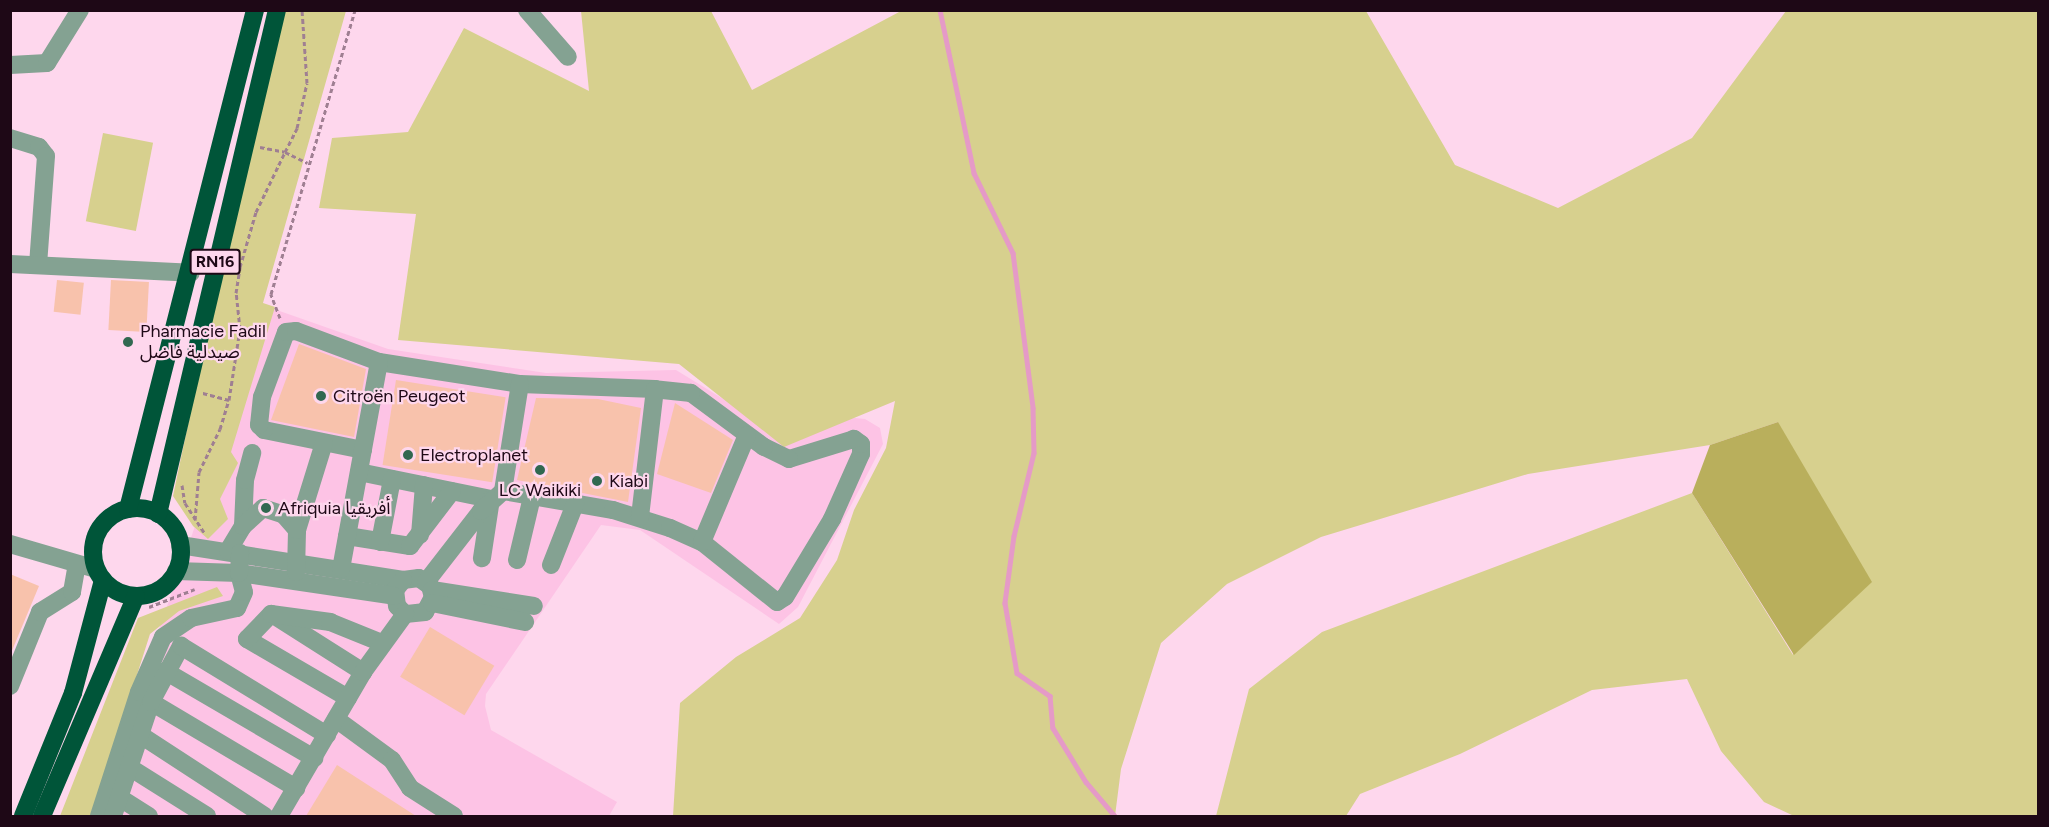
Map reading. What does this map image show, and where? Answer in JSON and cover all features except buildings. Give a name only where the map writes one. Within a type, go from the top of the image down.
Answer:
[{"type":"highway","name":"RN16","points":[[128,509],[191,273],[255,10]]},
{"type":"highway","name":"RN16","points":[[158,514],[277,10]]},
{"type":"highway","points":[[23,816],[73,693],[101,599],[99,574],[93,547],[101,527],[128,509],[158,514],[169,523],[180,545],[176,571],[162,588],[136,596],[123,594],[99,574]]},
{"type":"highway","points":[[42,816],[136,596]]},
{"type":"street","points":[[10,65],[47,63],[80,10]]},
{"type":"street","points":[[527,10],[567,57]]},
{"type":"street","points":[[10,138],[39,147],[45,156],[38,264]]},
{"type":"street","points":[[10,264],[191,273]]},
{"type":"street","points":[[359,472],[453,491],[532,497],[640,517],[702,542],[764,596],[781,601],[832,519],[861,454],[861,444],[854,439],[789,459],[747,435],[691,393],[655,389],[519,384],[379,362],[290,331],[284,335],[272,367],[259,425],[264,430],[363,450]]},
{"type":"street","points":[[341,569],[379,362]]},
{"type":"street","points":[[482,558],[519,384]]},
{"type":"street","points":[[640,517],[655,389]]},
{"type":"street","points":[[702,542],[747,435]]},
{"type":"street","points":[[295,582],[298,562],[297,530],[324,443]]},
{"type":"street","points":[[99,816],[139,692],[163,637],[185,621],[237,608],[244,592],[234,552],[243,526],[245,480],[252,453]]},
{"type":"street","points":[[380,542],[392,479]]},
{"type":"street","points":[[420,536],[424,485]]},
{"type":"street","points":[[347,536],[410,546],[453,491]]},
{"type":"street","points":[[279,816],[382,643],[405,614],[425,612],[430,592],[497,495]]},
{"type":"street","points":[[518,560],[532,497]]},
{"type":"street","points":[[551,565],[575,504]]},
{"type":"street","points":[[243,526],[266,508],[284,515],[297,530]]},
{"type":"street","points":[[10,544],[99,574]]},
{"type":"street","points":[[180,545],[341,569],[398,588]]},
{"type":"street","points":[[10,686],[40,612],[51,603],[67,599],[77,565]]},
{"type":"street","points":[[176,571],[239,573],[295,582],[398,588],[419,578],[430,592],[525,622]]},
{"type":"street","points":[[398,588],[396,606],[405,614]]},
{"type":"street","points":[[430,592],[534,606]]},
{"type":"street","points":[[271,614],[330,622],[382,643]]},
{"type":"street","points":[[271,614],[247,639],[348,698]]},
{"type":"street","points":[[271,614],[363,672]]},
{"type":"street","points":[[113,816],[151,702],[165,670],[181,645],[392,760],[410,788],[454,816]]},
{"type":"street","points":[[165,670],[314,758]]},
{"type":"street","points":[[151,702],[296,788]]},
{"type":"street","points":[[139,734],[265,816]]},
{"type":"street","points":[[129,767],[207,816]]},
{"type":"street","points":[[120,798],[149,816]]},
{"type":"path","points":[[195,522],[199,472],[220,429],[229,400],[239,349],[236,293],[240,267],[256,212],[297,128],[307,83],[302,10]]},
{"type":"path","points":[[290,331],[280,318],[271,294],[355,10]]},
{"type":"path","points":[[260,147],[285,152],[308,164]]},
{"type":"path","points":[[197,392],[229,400]]},
{"type":"shaded area","points":[[285,11],[346,11],[263,303],[275,307],[231,452],[238,463],[220,499],[228,519],[208,539],[193,526],[173,496],[222,262]]},
{"type":"shaded area","points":[[581,11],[711,11],[752,90],[901,11],[1366,11],[1455,165],[1558,208],[1692,138],[1786,11],[2038,11],[2038,816],[1794,816],[1764,802],[1721,751],[1687,679],[1592,690],[1460,754],[1360,794],[1346,816],[1216,816],[1249,689],[1322,632],[1692,493],[1793,655],[1778,422],[1710,445],[1528,474],[1321,537],[1227,584],[1161,643],[1121,769],[1115,816],[673,816],[680,703],[736,657],[800,618],[837,560],[854,510],[886,448],[895,401],[784,447],[679,364],[398,340],[416,214],[319,208],[332,138],[408,132],[464,28],[589,91]]},
{"type":"shaded area","points":[[103,133],[153,143],[136,231],[86,221]]},
{"type":"shaded area","points":[[271,308],[388,349],[546,373],[676,370],[787,438],[845,417],[865,419],[880,428],[883,444],[798,607],[779,624],[640,530],[601,525],[486,694],[485,706],[491,730],[617,802],[609,816],[94,816]]},
{"type":"shaded area","points":[[1778,422],[1872,582],[1794,655],[1692,493],[1710,445]]},
{"type":"shaded area","points":[[217,587],[223,596],[179,611],[150,634],[92,816],[60,816],[138,618]]},
{"type":"waterway","points":[[940,10],[974,173],[1013,253],[1033,408],[1034,453],[1014,536],[1005,603],[1017,673],[1050,696],[1053,728],[1086,782],[1115,816]]},
{"type":"place","name":"Pharmacie Fadil صيدلية فاضل","points":[[128,342]]},
{"type":"place","name":"Citroën Peugeot","points":[[321,396]]},
{"type":"place","name":"Electroplanet","points":[[408,455]]},
{"type":"place","name":"LC Waikiki","points":[[540,470]]},
{"type":"place","name":"Kiabi","points":[[597,481]]},
{"type":"place","name":"Afriquia أفريقيا","points":[[266,508]]}]
